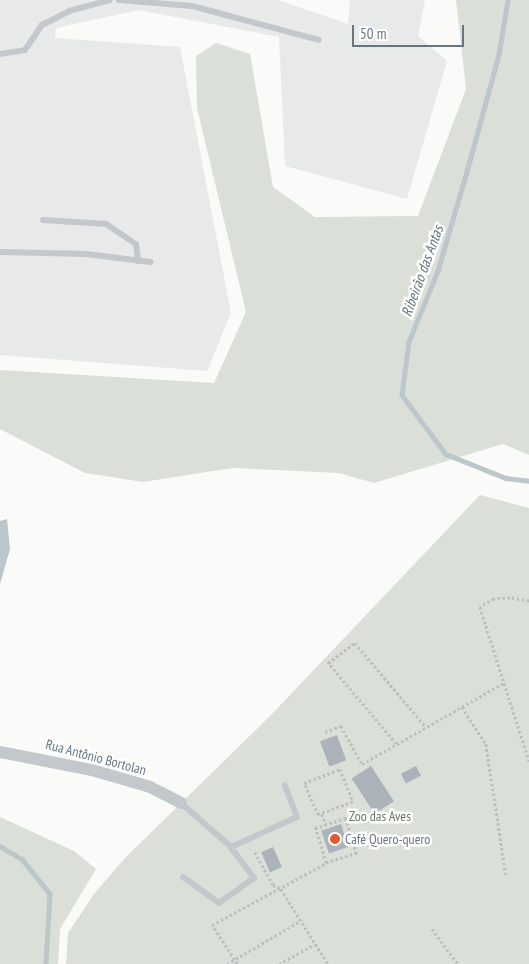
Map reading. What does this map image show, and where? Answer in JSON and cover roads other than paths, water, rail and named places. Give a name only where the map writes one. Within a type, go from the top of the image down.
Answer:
[{"type":"street","name":"Rua Antônio Bortolan","points":[[0,752],[92,770],[150,787],[181,803]]},
{"type":"lane","points":[[0,54],[25,50],[42,25],[70,11],[110,0]]},
{"type":"lane","points":[[119,0],[192,6],[319,40]]},
{"type":"lane","points":[[43,220],[106,224],[136,244],[138,261]]},
{"type":"lane","points":[[0,252],[86,254],[151,262]]},
{"type":"lane","points":[[231,846],[297,817],[285,785]]},
{"type":"lane","points":[[181,803],[231,846],[254,878],[219,903],[184,877]]},
{"type":"waterway","name":"Ribeirão das Antas","points":[[508,0],[499,55],[467,172],[438,271],[409,342],[402,395],[446,454],[506,478],[529,481]]},
{"type":"waterway","name":"Ribeirão das Antas","points":[[0,846],[22,859],[50,894],[46,964]]},
{"type":"place","name":"Café Quero-quero","points":[[335,839]]},
{"type":"park label","name":"Zoo das Aves","points":[[380,816]]}]
